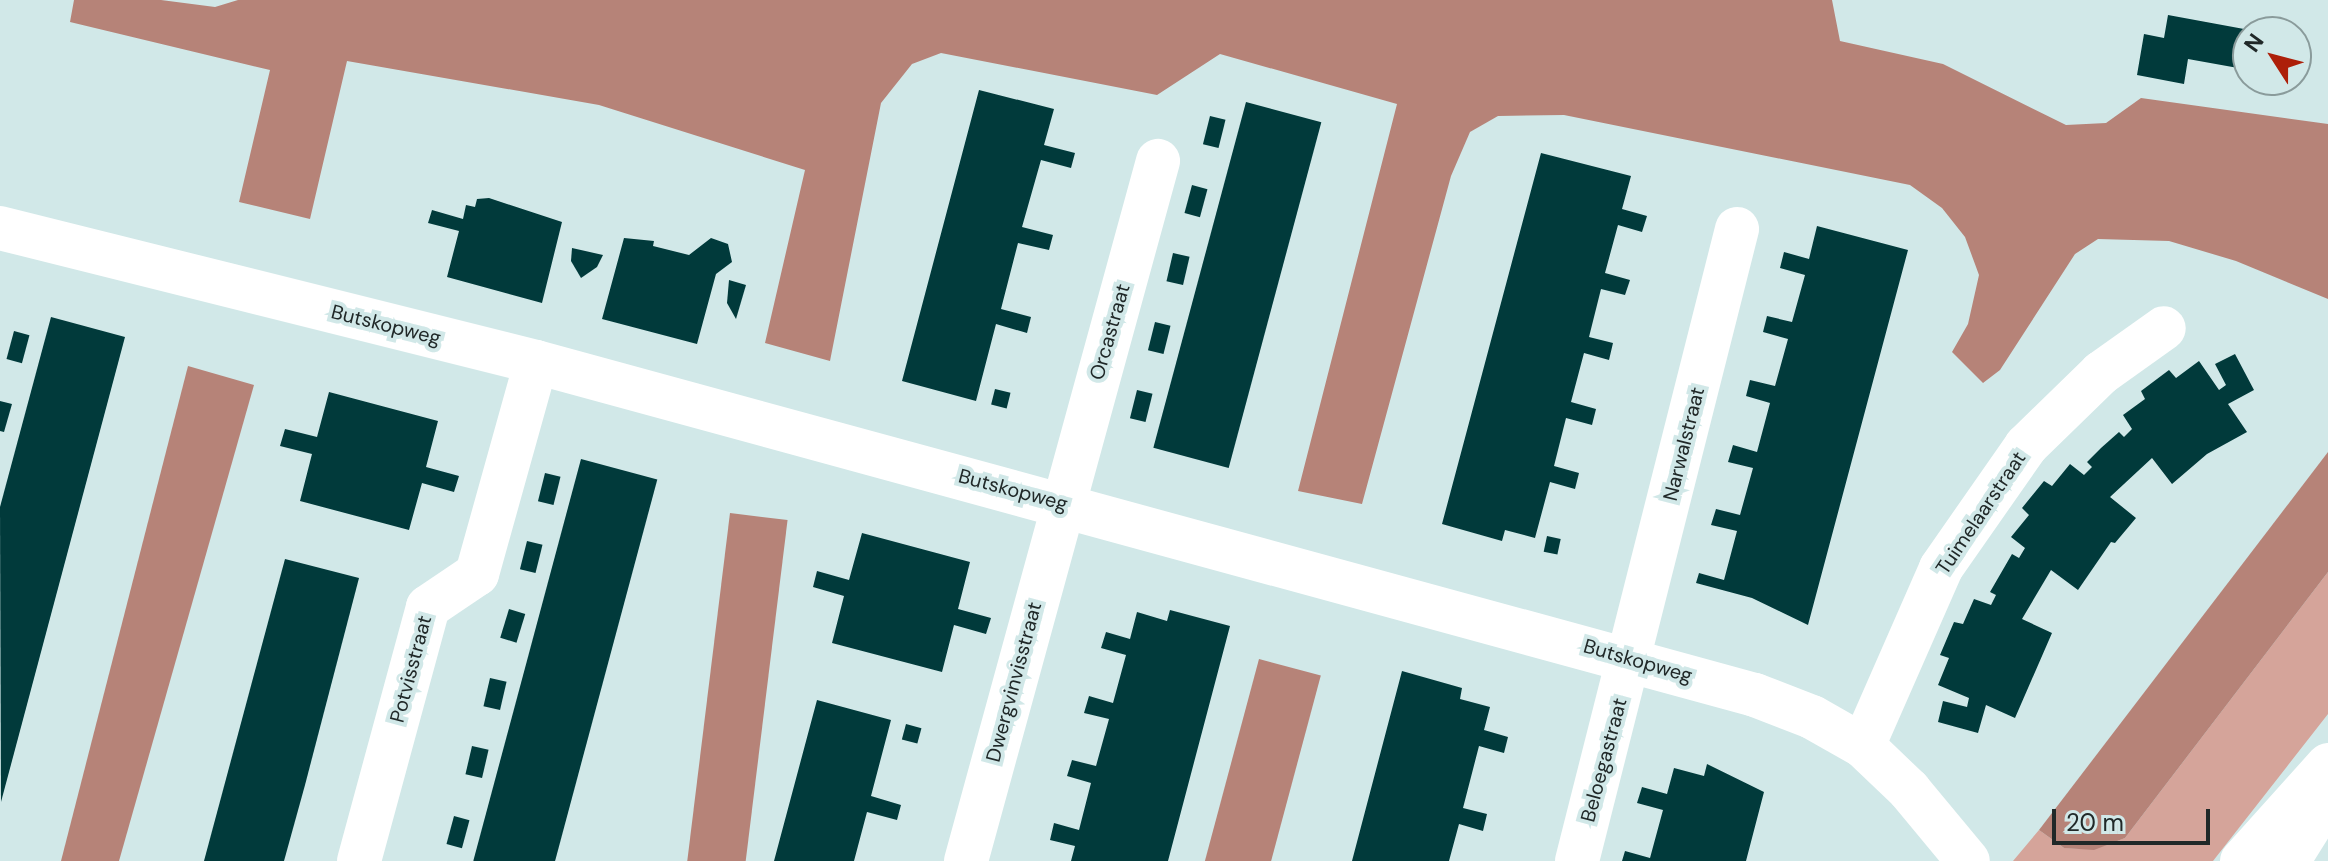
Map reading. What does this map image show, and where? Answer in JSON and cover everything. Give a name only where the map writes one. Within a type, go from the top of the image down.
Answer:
[{"type":"street","name":"Orcastraat","points":[[1063,503],[1158,161]]},
{"type":"street","name":"Butskopweg","points":[[0,228],[536,362],[1063,503],[1755,695],[1812,717],[1863,746],[1909,790],[1968,861]]},
{"type":"street","name":"Narwalstraat","points":[[1631,659],[1737,229]]},
{"type":"street","name":"Tuimelaarstraat","points":[[1863,746],[1941,568],[2026,446],[2101,373],[2164,328]]},
{"type":"street","name":"Potvisstraat","points":[[359,861],[428,607],[477,574],[536,362]]},
{"type":"street","name":"Dwergvinvisstraat","points":[[966,861],[1063,503]]},
{"type":"street","name":"Beloegastraat","points":[[1577,861],[1631,659]]},
{"type":"street","points":[[2242,861],[2328,765]]},
{"type":"street","points":[[2288,861],[2328,797]]},
{"type":"shaded area","points":[[74,0],[161,0],[215,7],[238,0],[1832,0],[1840,41],[1943,64],[2066,125],[2106,123],[2141,98],[2328,124],[2328,299],[2236,261],[2169,241],[2098,239],[2075,254],[2000,370],[1983,383],[1952,352],[1968,324],[1979,275],[1965,237],[1942,208],[1910,185],[1564,115],[1498,116],[1470,132],[1451,176],[1362,504],[1298,491],[1397,104],[1220,54],[1157,95],[941,53],[912,64],[881,103],[830,361],[765,343],[805,170],[599,105],[347,61],[310,219],[239,202],[270,70],[70,22]]},
{"type":"shaded area","points":[[188,366],[254,385],[119,861],[61,861]]},
{"type":"shaded area","points":[[2328,452],[2328,572],[2125,838],[2094,850],[2064,848],[2039,830]]},
{"type":"shaded area","points":[[730,513],[788,520],[746,861],[687,861]]},
{"type":"shaded area","points":[[2328,572],[2328,714],[2213,861],[2013,861],[2039,830],[2064,848],[2094,849],[2125,838]]},
{"type":"shaded area","points":[[1259,659],[1321,676],[1271,861],[1205,861]]},
{"type":"building","points":[[2168,15],[2232,27],[2232,67],[2188,59],[2184,84],[2137,75],[2144,34],[2164,38]]},
{"type":"building","points":[[979,90],[1054,109],[1044,145],[1075,153],[1071,168],[1041,160],[1022,227],[1053,235],[1049,250],[1018,243],[1001,309],[1031,317],[1027,333],[996,324],[976,401],[902,381]]},
{"type":"building","points":[[1246,102],[1321,122],[1229,468],[1153,448]]},
{"type":"building","points":[[1210,116],[1226,120],[1219,148],[1203,144]]},
{"type":"building","points":[[1541,153],[1631,176],[1622,209],[1647,216],[1642,232],[1618,225],[1605,273],[1630,280],[1625,295],[1601,289],[1589,337],[1613,343],[1609,360],[1584,353],[1571,402],[1596,409],[1592,425],[1566,418],[1554,466],[1579,473],[1575,489],[1550,482],[1535,538],[1505,530],[1502,541],[1442,524]]},
{"type":"building","points":[[1192,185],[1207,189],[1200,217],[1184,213]]},
{"type":"building","points":[[489,198],[562,222],[542,303],[447,277],[459,231],[428,223],[432,210],[463,219],[466,205],[475,207],[477,199]]},
{"type":"building","points":[[1817,226],[1908,250],[1808,625],[1752,598],[1696,583],[1699,573],[1724,580],[1737,531],[1711,525],[1716,509],[1740,515],[1753,468],[1728,462],[1733,445],[1757,452],[1770,403],[1746,396],[1750,380],[1775,386],[1788,339],[1763,332],[1767,316],[1792,322],[1805,275],[1780,268],[1784,252],[1809,259]]},
{"type":"building","points":[[624,238],[654,241],[653,246],[689,255],[711,238],[728,244],[732,262],[716,274],[697,344],[602,319]]},
{"type":"building","points":[[572,248],[603,255],[597,267],[581,278],[571,261]]},
{"type":"building","points":[[1173,253],[1190,257],[1183,285],[1166,281]]},
{"type":"building","points":[[729,280],[746,285],[736,319],[727,303]]},
{"type":"building","points":[[51,317],[125,337],[1,802],[0,507]]},
{"type":"building","points":[[1155,322],[1171,326],[1164,354],[1148,350]]},
{"type":"building","points":[[14,331],[29,335],[22,363],[6,359]]},
{"type":"building","points":[[2235,354],[2254,390],[2228,404],[2247,432],[2207,454],[2172,484],[2152,458],[2110,497],[2136,518],[2115,543],[2111,542],[2078,590],[2051,570],[2022,619],[2052,633],[2015,718],[1986,705],[1978,733],[1938,722],[1943,701],[1967,707],[1969,698],[1938,685],[1949,658],[1940,655],[1954,622],[1963,624],[1974,599],[1991,605],[1996,595],[1990,592],[2012,554],[2019,558],[2025,548],[2011,537],[2029,515],[2022,508],[2044,481],[2052,486],[2070,464],[2084,475],[2092,467],[2087,462],[2101,448],[2119,432],[2124,437],[2132,429],[2123,415],[2145,399],[2141,391],[2169,370],[2176,378],[2199,361],[2219,390],[2226,385],[2215,364]]},
{"type":"building","points":[[995,389],[1011,393],[1007,408],[991,405]]},
{"type":"building","points":[[1137,390],[1153,394],[1146,422],[1130,418]]},
{"type":"building","points":[[329,392],[438,421],[426,467],[459,476],[454,492],[422,483],[409,530],[300,501],[312,454],[280,446],[285,429],[317,437]]},
{"type":"building","points":[[0,401],[12,404],[4,432],[0,431]]},
{"type":"building","points":[[581,459],[657,479],[555,861],[473,861]]},
{"type":"building","points":[[545,473],[561,477],[554,505],[538,501]]},
{"type":"building","points":[[862,533],[970,562],[958,609],[991,618],[986,634],[954,625],[942,672],[832,643],[844,596],[813,587],[817,571],[849,580]]},
{"type":"building","points":[[1547,536],[1561,539],[1557,555],[1544,552]]},
{"type":"building","points":[[527,541],[543,545],[536,573],[520,569]]},
{"type":"building","points":[[285,559],[359,578],[305,785],[284,861],[204,861]]},
{"type":"building","points":[[509,609],[525,614],[516,643],[500,638]]},
{"type":"building","points":[[1170,610],[1230,626],[1168,861],[1071,861],[1075,846],[1050,840],[1054,823],[1079,830],[1091,783],[1067,776],[1072,760],[1096,766],[1109,719],[1084,713],[1089,696],[1113,703],[1126,655],[1101,648],[1106,632],[1130,639],[1137,612],[1167,621]]},
{"type":"building","points":[[1402,671],[1462,688],[1460,699],[1490,707],[1484,730],[1508,737],[1504,753],[1479,746],[1463,808],[1487,814],[1483,831],[1459,824],[1449,861],[1352,861]]},
{"type":"building","points":[[490,678],[507,682],[500,710],[483,706]]},
{"type":"building","points":[[817,700],[891,720],[871,796],[901,805],[897,820],[867,812],[854,861],[774,861]]},
{"type":"building","points":[[906,724],[921,728],[917,744],[902,739]]},
{"type":"building","points":[[472,746],[489,750],[482,778],[465,774]]},
{"type":"building","points":[[1707,764],[1764,792],[1746,861],[1622,861],[1625,851],[1650,858],[1663,810],[1637,803],[1642,787],[1667,794],[1674,768],[1704,776]]},
{"type":"building","points":[[454,816],[469,820],[462,848],[446,844]]}]
